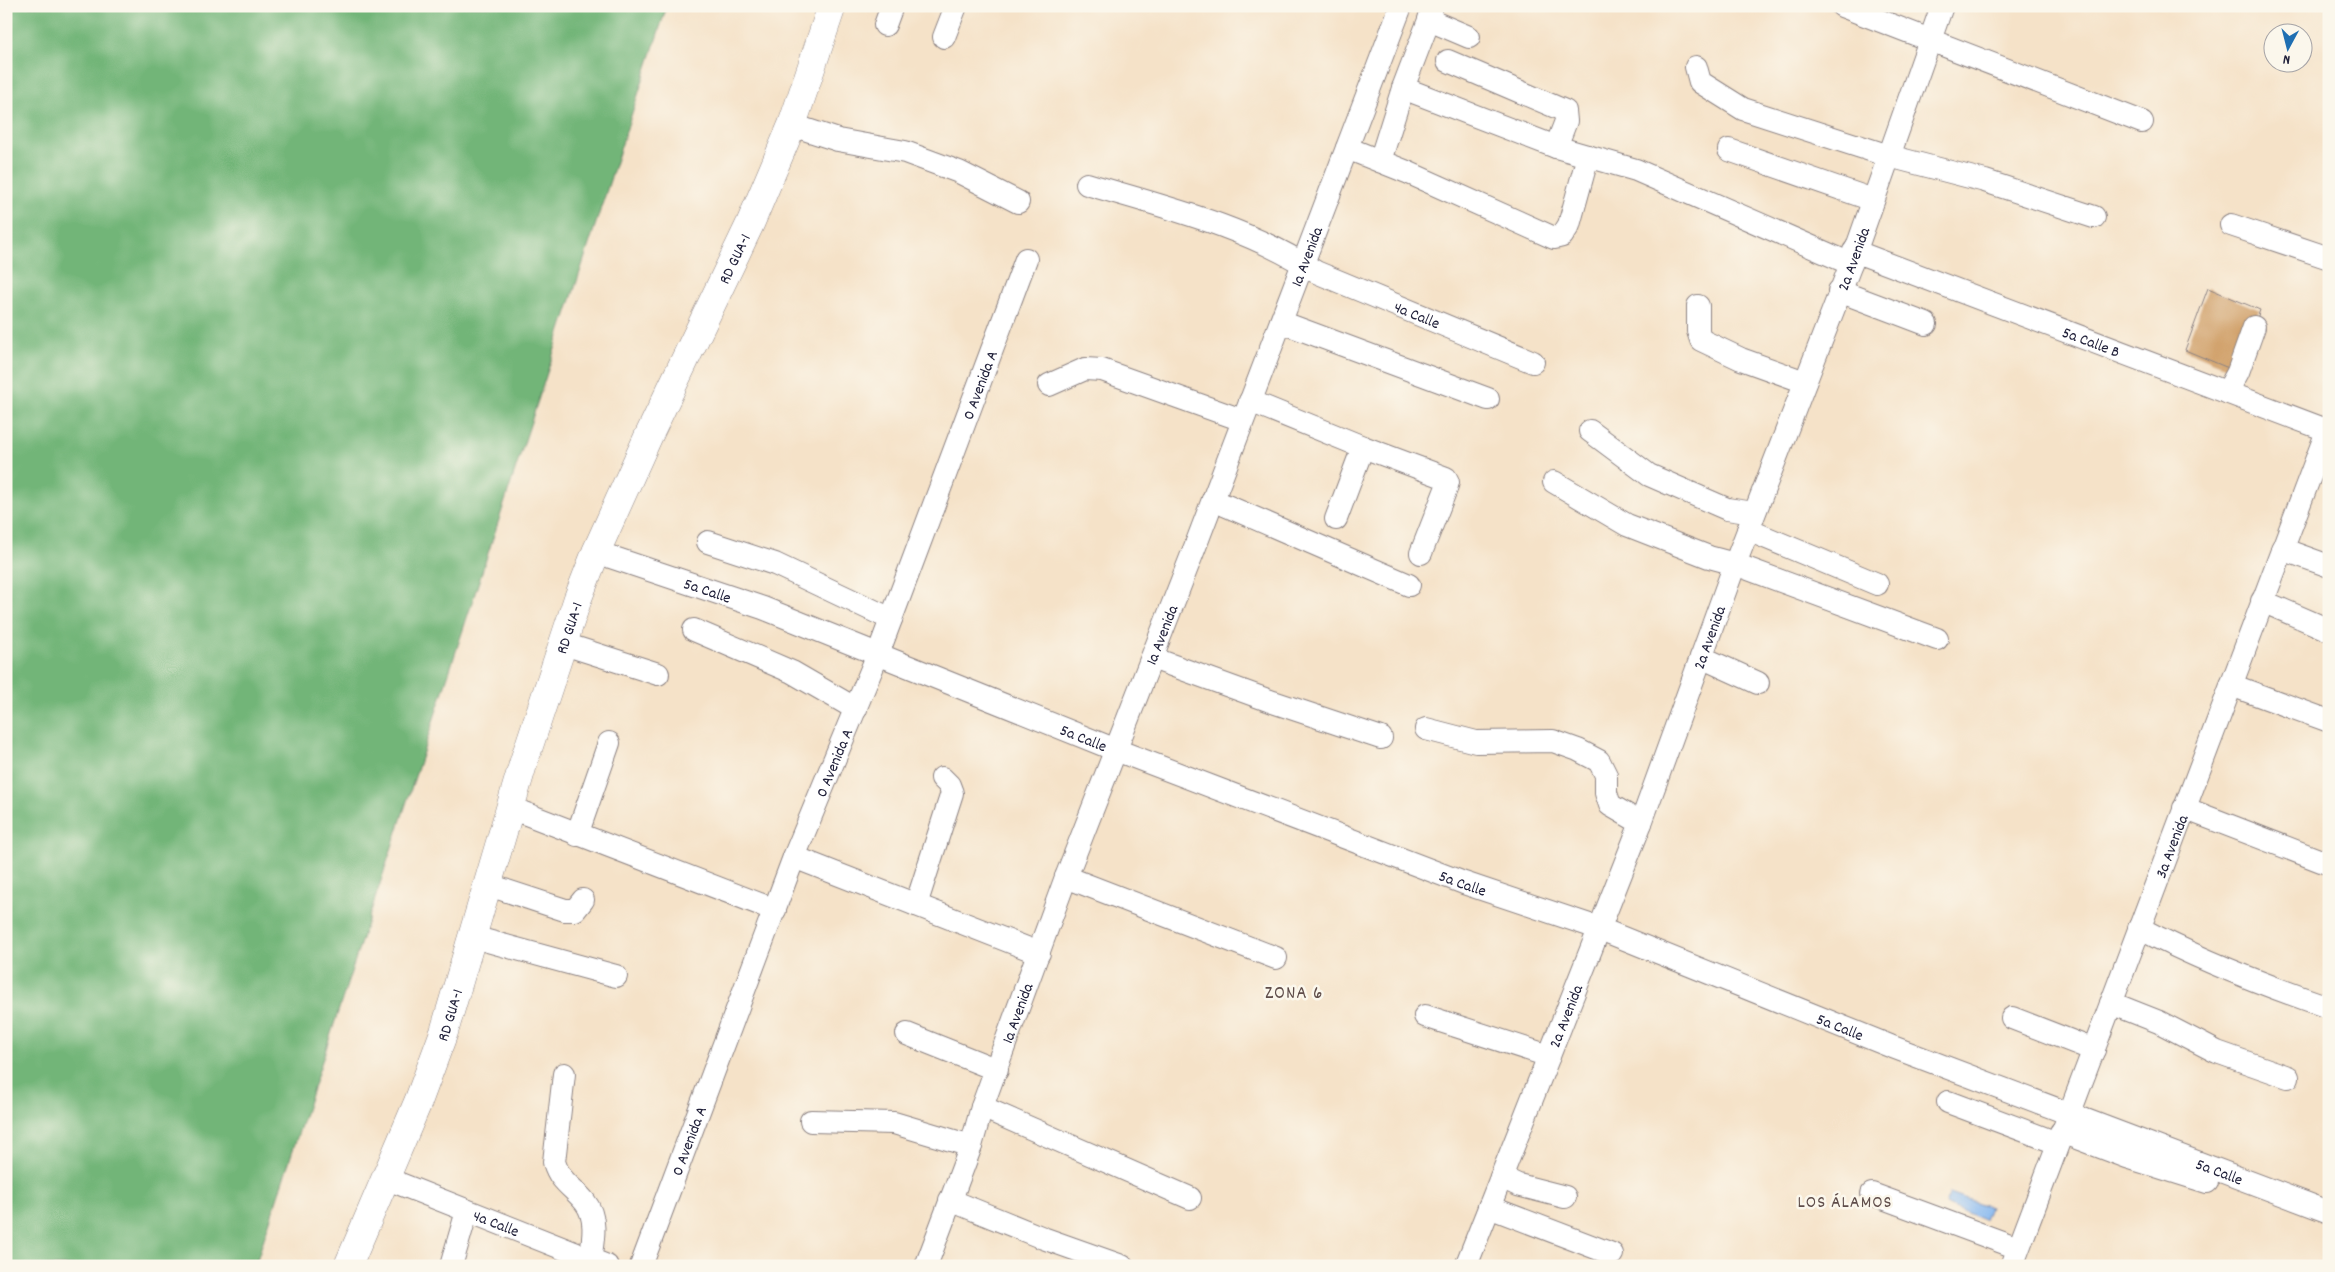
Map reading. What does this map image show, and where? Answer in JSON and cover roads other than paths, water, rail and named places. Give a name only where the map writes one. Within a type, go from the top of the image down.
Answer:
[{"type":"main road","name":"RD GUA-1","points":[[348,1266],[386,1178],[444,1032],[562,643],[596,552],[652,428],[750,224],[792,125],[814,66],[832,6]]},
{"type":"street","points":[[944,37],[956,6]]},
{"type":"street","name":"1a Avenida","points":[[926,1266],[971,1146],[982,1108],[1066,877],[1213,500],[1401,6]]},
{"type":"street","points":[[1842,6],[2142,122]]},
{"type":"street","name":"2a Avenida","points":[[1466,1266],[1641,823],[1735,564],[1840,291],[1942,6]]},
{"type":"street","points":[[1380,161],[1430,13],[1469,37]]},
{"type":"street","points":[[1448,61],[1565,111],[1566,122],[1556,147]]},
{"type":"street","points":[[1696,67],[1700,82],[1743,109],[1889,156],[1985,181],[2094,216]]},
{"type":"street","name":"5a Calle B","points":[[1404,88],[1556,147],[1636,170],[1852,257],[2328,429]]},
{"type":"street","points":[[792,125],[838,140],[905,152],[958,172],[1018,202]]},
{"type":"street","points":[[1347,148],[1554,238],[1562,236],[1569,225],[1588,156]]},
{"type":"street","points":[[1729,150],[1873,200]]},
{"type":"street","name":"4a Calle","points":[[1086,184],[1242,233],[1303,263],[1316,272],[1533,362]]},
{"type":"street","points":[[2232,225],[2329,258]]},
{"type":"street","name":"0 Avenida A","points":[[642,1266],[794,857],[878,654],[1026,259]]},
{"type":"street","points":[[1840,291],[1926,324]]},
{"type":"street","points":[[1698,306],[1698,331],[1701,340],[1741,359],[1805,382]]},
{"type":"street","points":[[1281,322],[1488,399]]},
{"type":"street","points":[[2226,392],[2238,372],[2254,327]]},
{"type":"street","points":[[1049,385],[1085,369],[1102,370],[1246,410],[1363,447],[1446,478],[1448,482],[1421,553]]},
{"type":"street","name":"3a Avenida","points":[[2014,1261],[2328,429]]},
{"type":"street","points":[[1590,431],[1649,475],[1727,509],[1877,584]]},
{"type":"street","points":[[1336,519],[1363,447]]},
{"type":"street","points":[[1554,482],[1627,525],[1708,557],[1735,564],[1937,638]]},
{"type":"street","points":[[1213,500],[1409,586]]},
{"type":"street","points":[[708,542],[775,564],[891,619]]},
{"type":"street","points":[[2282,549],[2329,566]]},
{"type":"street","name":"5a Calle","points":[[596,552],[763,608],[1116,750],[1464,883],[1598,928],[1890,1046],[2062,1130],[2329,1212]]},
{"type":"street","points":[[2262,602],[2329,630]]},
{"type":"street","points":[[694,630],[792,672],[856,709]]},
{"type":"street","points":[[562,643],[658,674]]},
{"type":"street","points":[[1701,657],[1758,683]]},
{"type":"street","points":[[1152,658],[1273,702],[1381,738]]},
{"type":"street","points":[[2231,685],[2329,721]]},
{"type":"street","points":[[1426,729],[1476,742],[1553,741],[1578,750],[1599,761],[1606,775],[1606,793],[1610,805],[1641,823]]},
{"type":"street","points":[[577,835],[609,743]]},
{"type":"street","points":[[916,905],[952,793],[942,778]]},
{"type":"street","points":[[511,808],[775,910]]},
{"type":"street","points":[[2184,808],[2329,864]]},
{"type":"street","points":[[794,857],[1038,952]]},
{"type":"street","points":[[1066,877],[1276,958]]},
{"type":"street","points":[[489,885],[565,910],[575,910],[583,900]]},
{"type":"street","points":[[2139,928],[2248,978],[2328,1006]]},
{"type":"street","points":[[474,937],[616,976]]},
{"type":"street","points":[[2111,1003],[2159,1022],[2217,1052],[2288,1077]]},
{"type":"street","points":[[1425,1016],[1548,1056]]},
{"type":"street","points":[[2012,1018],[2094,1050]]},
{"type":"street","points":[[906,1034],[997,1070]]},
{"type":"street","points":[[564,1074],[554,1162],[558,1173],[586,1203],[591,1214],[599,1263]]},
{"type":"street","points":[[1948,1102],[2062,1130],[2127,1157],[2248,1195]]},
{"type":"street","points":[[982,1108],[1190,1198]]},
{"type":"street","points":[[811,1122],[894,1124],[971,1146]]},
{"type":"street","points":[[1501,1177],[1518,1185],[1565,1197]]},
{"type":"street","name":"4a Calle","points":[[386,1178],[599,1263]]},
{"type":"street","points":[[1872,1194],[2014,1261]]},
{"type":"street","points":[[950,1200],[1043,1238],[1122,1266]]},
{"type":"street","points":[[1489,1207],[1612,1254]]},
{"type":"street","points":[[451,1266],[467,1211]]},
{"type":"water","points":[[1950,1193],[1989,1207],[1984,1220],[1945,1204]]},
{"type":"district","name":"ZONA 6","points":[[1294,991]]},
{"type":"district","name":"LOS ÁLAMOS","points":[[1845,1201]]}]
